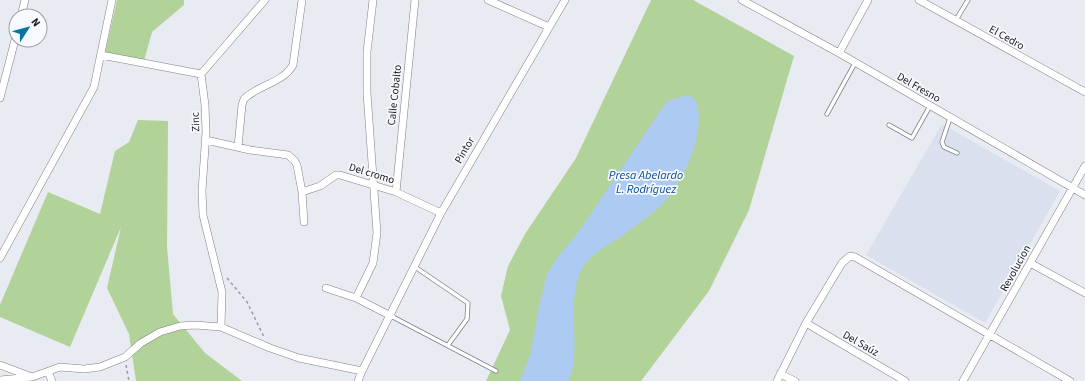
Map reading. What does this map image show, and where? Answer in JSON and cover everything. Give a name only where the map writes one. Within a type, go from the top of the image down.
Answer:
[{"type":"street","points":[[0,258],[94,88],[112,0]]},
{"type":"street","points":[[101,55],[201,74],[265,0]]},
{"type":"street","points":[[238,147],[242,105],[244,99],[248,95],[283,76],[290,71],[293,65],[302,0]]},
{"type":"street","points":[[356,298],[375,256],[376,233],[366,71],[373,0]]},
{"type":"street","name":"Calle Cobalto","points":[[396,192],[415,0]]},
{"type":"street","points":[[488,0],[549,27]]},
{"type":"street","name":"Pintor","points":[[358,381],[441,212],[565,0]]},
{"type":"street","name":"Del Fresno","points":[[742,0],[839,53],[1085,195]]},
{"type":"street","points":[[839,53],[868,0]]},
{"type":"street","name":"El Cedro","points":[[919,0],[1085,92]]},
{"type":"street","points":[[0,98],[13,48]]},
{"type":"street","name":"Zinc","points":[[201,74],[205,105],[206,140],[202,191],[203,216],[217,266],[222,292],[221,327]]},
{"type":"street","points":[[206,140],[288,155],[294,160],[300,174],[304,222]]},
{"type":"street","name":"Revolucion","points":[[964,381],[1085,166]]},
{"type":"street","name":"Del cromo","points":[[302,192],[320,186],[336,175],[372,183],[441,212]]},
{"type":"street","points":[[795,381],[778,378],[806,323],[842,263],[846,259],[855,257],[1070,381]]},
{"type":"street","points":[[1030,263],[1085,293]]},
{"type":"street","points":[[326,288],[356,298],[391,316]]},
{"type":"street","name":"Del Saúz","points":[[806,323],[905,381]]},
{"type":"street","points":[[0,380],[32,377],[65,366],[84,369],[100,367],[125,357],[150,337],[170,328],[195,325],[221,327],[270,348],[329,366],[362,371]]},
{"type":"street","points":[[0,365],[32,377]]},
{"type":"street","points":[[48,372],[52,381]]},
{"type":"lane","points":[[956,20],[968,0]]},
{"type":"lane","points":[[827,114],[855,63]]},
{"type":"lane","points":[[889,125],[912,138],[930,106]]},
{"type":"lane","points":[[950,118],[942,142],[944,147],[957,153]]},
{"type":"lane","points":[[414,266],[468,303],[467,319],[448,345]]},
{"type":"lane","points":[[391,316],[496,371]]},
{"type":"path","points":[[227,278],[247,302],[270,348]]},
{"type":"path","points":[[125,357],[129,381]]},
{"type":"shaded area","points":[[942,124],[1060,191],[985,323],[866,255]]},
{"type":"green space","points":[[117,0],[184,0],[184,5],[152,32],[144,61],[105,53]]},
{"type":"green space","points":[[651,0],[693,0],[794,56],[749,210],[709,291],[641,381],[486,381],[510,330],[501,296],[508,266],[525,234],[576,158]]},
{"type":"green space","points":[[138,120],[168,121],[167,247],[173,314],[205,353],[242,381],[136,381],[129,334],[107,288],[121,227],[70,347],[0,317],[0,305],[48,192],[100,214],[115,151],[129,142]]},
{"type":"water","name":"Presa Abelardo L. Rodríguez","points":[[687,95],[696,100],[698,125],[693,152],[688,165],[674,189],[667,199],[648,217],[594,255],[583,267],[580,273],[574,299],[575,341],[573,368],[569,381],[520,381],[531,352],[540,301],[547,274],[557,258],[577,234],[667,101]]}]
